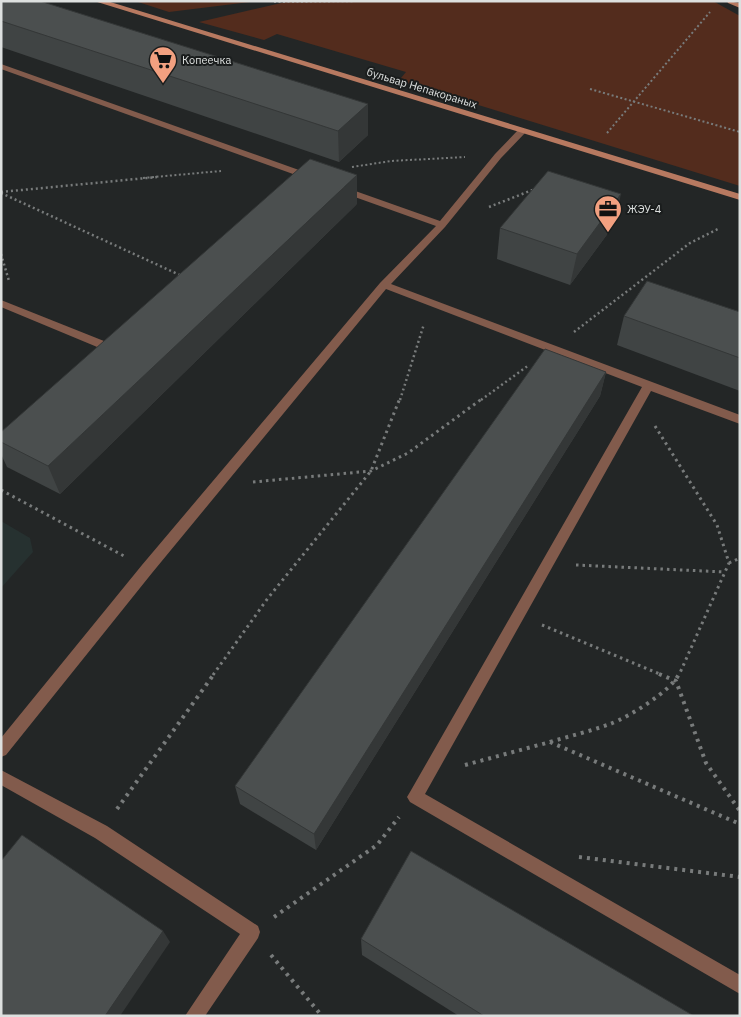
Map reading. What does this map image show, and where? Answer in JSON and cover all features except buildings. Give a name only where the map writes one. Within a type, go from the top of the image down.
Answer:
[{"type":"main road","name":"бульвар Непакораных","points":[[98,1],[740,197]]},
{"type":"main road","points":[[731,1],[740,6]]},
{"type":"lane","points":[[1,66],[297,177],[318,180]]},
{"type":"lane","points":[[1,750],[147,569],[384,285],[442,225],[498,156],[522,131]]},
{"type":"lane","points":[[336,187],[442,225]]},
{"type":"lane","points":[[384,285],[740,420]]},
{"type":"lane","points":[[1,303],[114,345],[96,361]]},
{"type":"lane","points":[[649,385],[415,797],[740,985]]},
{"type":"lane","points":[[1,777],[101,832],[252,932],[194,1016]]},
{"type":"path","points":[[274,2],[364,1]]},
{"type":"path","points":[[588,151],[713,9]]},
{"type":"path","points":[[590,89],[740,132]]},
{"type":"path","points":[[486,208],[539,188]]},
{"type":"path","points":[[1,192],[187,278]]},
{"type":"path","points":[[217,485],[370,471],[408,453],[552,348],[690,243],[720,228]]},
{"type":"path","points":[[101,832],[268,598],[370,471],[401,396],[431,303]]},
{"type":"path","points":[[428,775],[612,723],[650,701],[676,681],[729,563],[717,525],[640,402]]},
{"type":"path","points":[[1,490],[147,569]]},
{"type":"path","points":[[729,563],[740,558]]},
{"type":"path","points":[[548,564],[725,572]]},
{"type":"path","points":[[518,615],[676,681],[706,763],[740,811]]},
{"type":"path","points":[[550,742],[740,824]]},
{"type":"path","points":[[322,1016],[252,932],[377,845],[415,797]]},
{"type":"path","points":[[572,856],[740,877]]},
{"type":"shaded area","points":[[135,1],[258,1],[169,12]]},
{"type":"shaded area","points":[[290,1],[713,1],[740,16],[740,186],[407,83],[401,78],[406,72],[277,34],[264,40],[199,22]]},
{"type":"shaded area","points":[[1,521],[30,538],[33,552],[1,588]]},
{"type":"place","name":"Копеечка","points":[[163,84]]},
{"type":"place","name":"ЖЭУ-4","points":[[608,233]]}]
